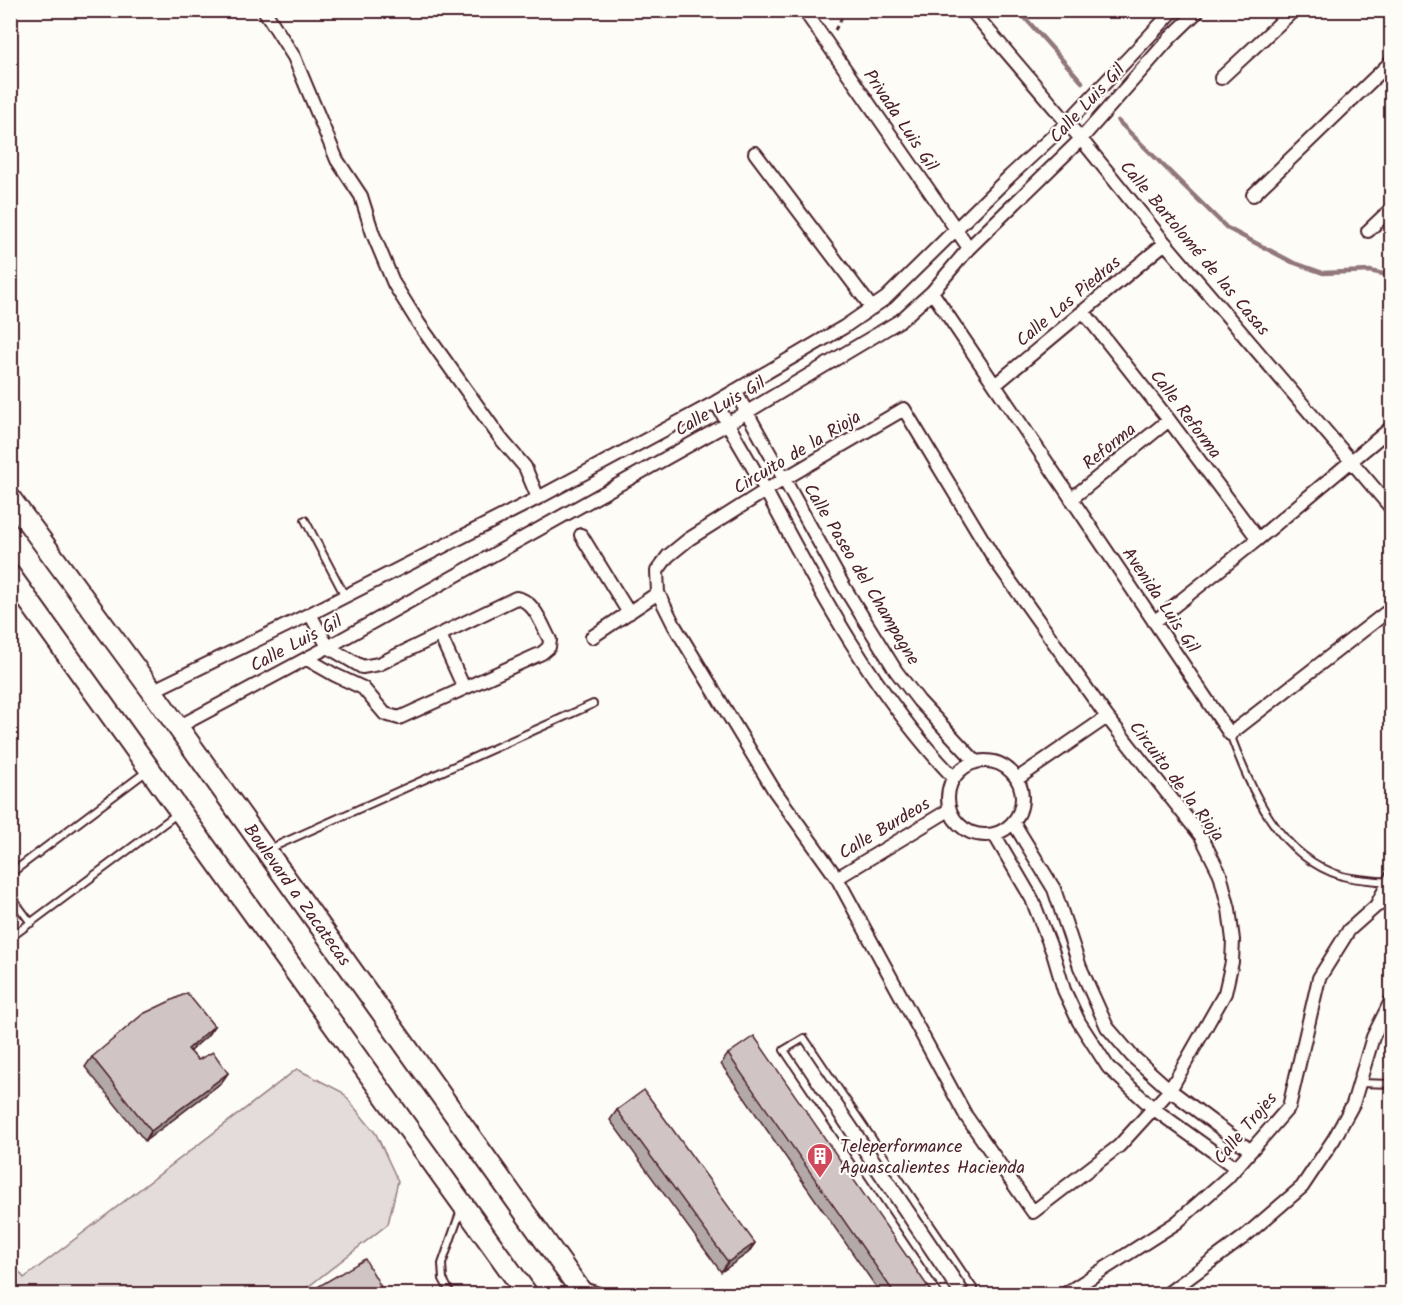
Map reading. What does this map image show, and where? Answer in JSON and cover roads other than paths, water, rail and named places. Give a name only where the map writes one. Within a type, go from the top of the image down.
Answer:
[{"type":"main road","name":"Boulevard a Zacatecas","points":[[10,498],[178,727],[581,1292]]},
{"type":"main road","points":[[12,578],[527,1294]]},
{"type":"street","points":[[264,10],[294,57],[337,160],[361,196],[373,234],[394,284],[418,324],[501,439],[525,467],[538,498]]},
{"type":"street","name":"Privada Luis Gil","points":[[804,10],[954,230],[969,248]]},
{"type":"street","name":"Calle Bartolomé de las Casas","points":[[971,10],[1082,139],[1165,243],[1392,509]]},
{"type":"street","points":[[1155,10],[1163,21]]},
{"type":"street","name":"Calle Luis Gil","points":[[152,691],[538,498],[716,402],[844,327],[886,297],[1067,123],[1174,10]]},
{"type":"street","name":"Calle Luis Gil","points":[[178,727],[308,659],[727,424],[901,320],[932,292],[969,248],[1082,139],[1170,38],[1199,10]]},
{"type":"street","points":[[1221,78],[1294,10]]},
{"type":"street","points":[[1253,195],[1392,61]]},
{"type":"street","points":[[755,153],[872,308]]},
{"type":"street","points":[[1368,231],[1392,208]]},
{"type":"street","name":"Calle Las Piedras","points":[[995,386],[1165,243]]},
{"type":"street","name":"Avenida Luis Gil","points":[[932,292],[1230,734]]},
{"type":"street","name":"Calle Reforma","points":[[1083,311],[1169,420],[1258,539]]},
{"type":"street","name":"Calle Paseo del Champagne","points":[[735,391],[844,587],[896,671],[919,701],[976,762]]},
{"type":"street","points":[[716,402],[805,567],[844,632],[905,722],[954,778]]},
{"type":"street","name":"Circuito de la Rioja","points":[[904,409],[995,560],[1107,717],[1200,836],[1220,874],[1229,909],[1232,951],[1225,993],[1170,1090],[1119,1146],[1033,1212],[966,1116],[837,878],[774,790],[674,625],[658,593],[657,571],[668,556],[689,539],[784,479],[904,409]]},
{"type":"street","name":"Reforma","points":[[1071,499],[1169,420]]},
{"type":"street","points":[[1154,622],[1392,427]]},
{"type":"street","points":[[581,535],[629,613]]},
{"type":"street","points":[[592,637],[658,593]]},
{"type":"street","points":[[308,659],[363,688],[385,714],[399,718],[542,653],[549,647],[550,640],[530,603],[516,598],[379,664],[362,667],[328,647],[310,614]]},
{"type":"street","points":[[1230,734],[1392,608]]},
{"type":"street","points":[[440,635],[464,688]]},
{"type":"street","points":[[1017,779],[1107,717]]},
{"type":"street","points":[[988,761],[1010,770],[1021,790],[1022,801],[1019,813],[1013,822],[1004,830],[983,836],[962,828],[954,820],[947,799],[954,778],[960,771],[976,762],[988,761]]},
{"type":"street","name":"Calle Burdeos","points":[[837,878],[949,810]]},
{"type":"street","points":[[1013,822],[1054,889],[1080,967],[1107,1027],[1132,1056],[1170,1090],[1251,1151]]},
{"type":"street","points":[[994,834],[1032,899],[1053,953],[1064,990],[1079,1022],[1108,1067],[1154,1108],[1236,1168]]},
{"type":"street","points":[[1376,906],[1390,879]]},
{"type":"street","name":"Calle Trojes","points":[[1065,1294],[1176,1223],[1236,1168],[1251,1151],[1291,1102],[1319,978],[1349,930],[1376,906],[1392,899]]},
{"type":"street","points":[[1167,1294],[1244,1237],[1302,1187],[1334,1139],[1353,1104],[1373,1037],[1392,999]]},
{"type":"street","points":[[581,1292],[599,1294]]},
{"type":"lane","points":[[305,520],[345,596]]},
{"type":"lane","points":[[266,850],[593,704]]},
{"type":"lane","name":"Avenida Luis Gil","points":[[1230,734],[1260,804],[1276,829],[1301,854],[1318,866],[1345,876],[1390,879]]},
{"type":"lane","points":[[10,874],[150,769]]},
{"type":"lane","points":[[10,938],[180,811]]},
{"type":"lane","points":[[10,895],[31,923]]},
{"type":"lane","points":[[948,1294],[784,1050],[804,1038],[974,1288],[966,1294]]},
{"type":"lane","points":[[1360,1083],[1392,1084]]},
{"type":"lane","points":[[451,1294],[443,1279],[442,1264],[462,1206]]},
{"type":"waterway","points":[[1018,10],[1082,82]]},
{"type":"waterway","points":[[1118,121],[1227,228],[1292,262],[1323,273],[1370,271],[1392,276]]},
{"type":"place","name":"Teleperformance Aguascalientes Hacienda","points":[[820,1179]]}]
